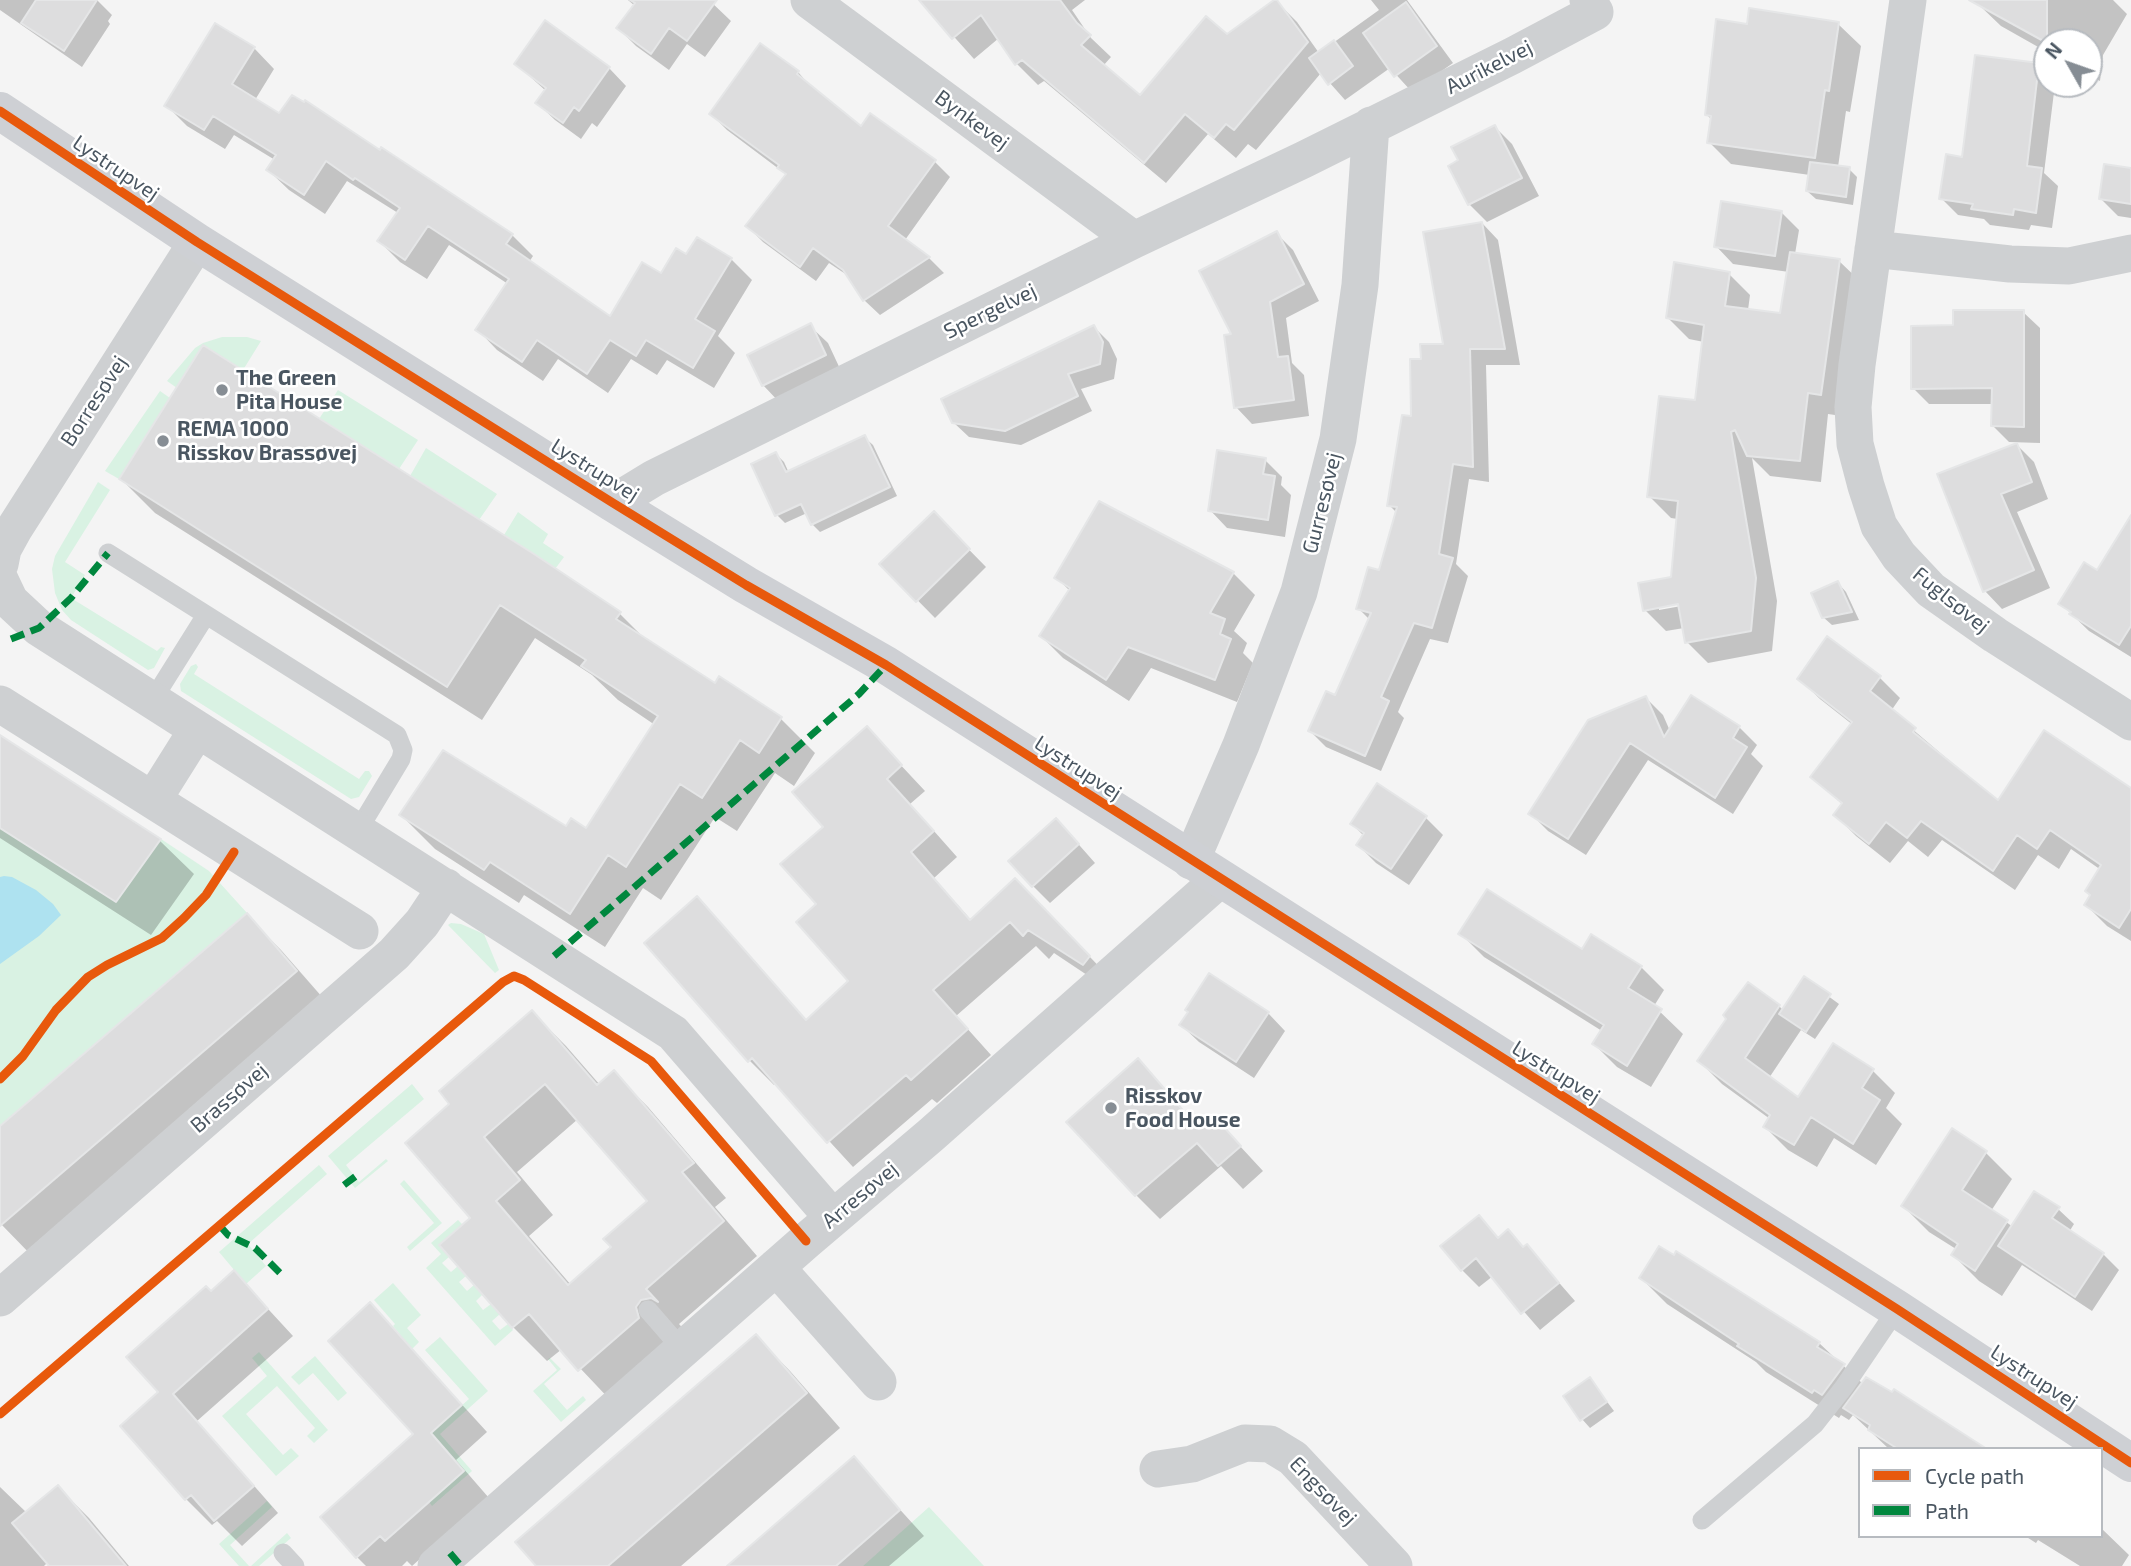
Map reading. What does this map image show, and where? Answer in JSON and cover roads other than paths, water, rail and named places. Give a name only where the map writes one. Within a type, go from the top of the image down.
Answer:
[{"type":"street","name":"Bynkevej","points":[[809,0],[1134,240]]},
{"type":"street","name":"Aurikelvej","points":[[1371,125],[1595,12],[1588,0]]},
{"type":"street","name":"Fuglsøvej","points":[[1908,0],[1853,407],[1855,444],[1879,526],[1899,556],[1931,590],[1995,635],[2131,722]]},
{"type":"street","name":"Lystrupvej","points":[[0,111],[197,242],[613,503],[746,585],[886,665],[1897,1308],[2131,1463]]},
{"type":"street","name":"Spergelvej","points":[[613,503],[654,478],[1371,125]]},
{"type":"street","name":"Gurresøvej","points":[[1205,870],[1241,745],[1299,592],[1338,439],[1360,285],[1371,125]]},
{"type":"street","name":"Borresøvej","points":[[0,564],[3,549],[14,529],[197,242]]},
{"type":"street","points":[[1873,249],[2010,264],[2069,266],[2131,253]]},
{"type":"street","points":[[0,580],[10,601],[32,623],[673,1033],[833,1218]]},
{"type":"street","points":[[0,704],[360,931]]},
{"type":"street","points":[[153,800],[197,730]]},
{"type":"street","name":"Arresøvej","points":[[436,1566],[776,1267],[931,1135],[1205,870]]},
{"type":"street","name":"Brassøvej","points":[[0,1298],[394,954],[422,923],[446,887]]},
{"type":"street","points":[[776,1267],[878,1382]]},
{"type":"street","name":"Engsøvej","points":[[1158,1469],[1192,1464],[1245,1443],[1270,1444],[1293,1458],[1394,1566]]},
{"type":"lane","points":[[108,553],[399,739],[403,750],[401,759],[357,832]]},
{"type":"lane","points":[[152,701],[206,615]]},
{"type":"lane","points":[[1702,1520],[1815,1424],[1844,1387],[1897,1308]]},
{"type":"lane","points":[[648,1310],[682,1349]]},
{"type":"water","points":[[0,877],[12,877],[36,890],[53,904],[61,915],[39,936],[0,964]]},
{"type":"place","name":"The Green Pita House","points":[[222,390]]},
{"type":"place","name":"REMA 1000 Risskov Brassøvej","points":[[163,441]]},
{"type":"place","name":"Risskov Food House","points":[[1111,1108]]}]
